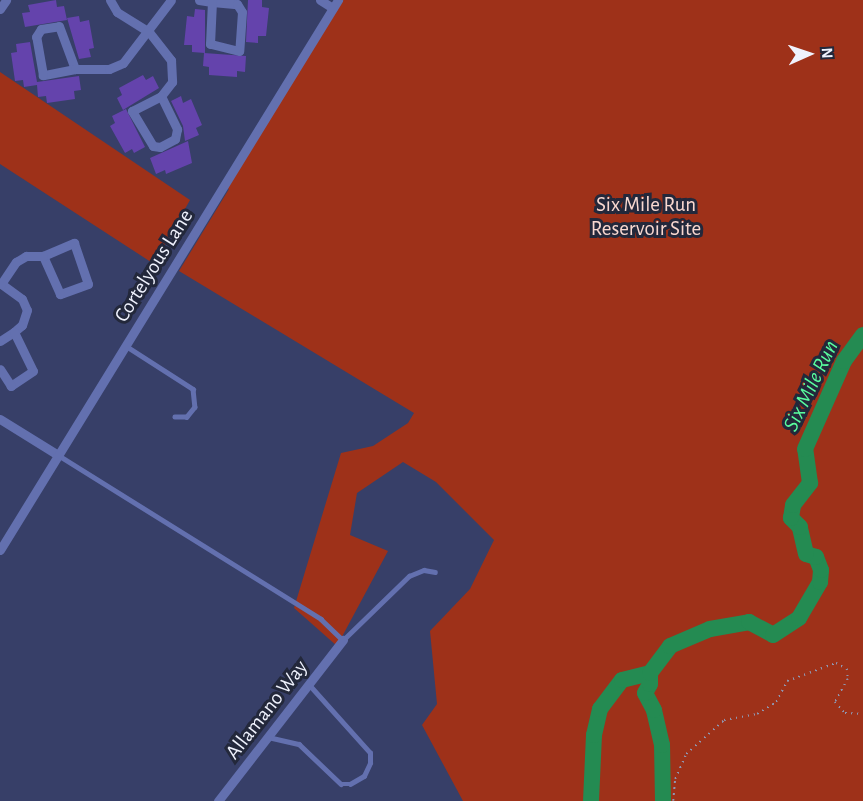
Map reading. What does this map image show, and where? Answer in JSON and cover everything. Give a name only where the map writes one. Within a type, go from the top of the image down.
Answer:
[{"type":"street","points":[[0,9],[6,0]]},
{"type":"street","points":[[110,0],[117,12],[149,32],[171,60],[172,82],[161,96],[132,111],[153,146],[160,147],[175,139],[177,129],[161,96]]},
{"type":"street","points":[[75,69],[64,32],[58,26],[41,29],[36,37],[43,75],[75,69],[109,69],[123,63],[149,32],[171,0]]},
{"type":"street","points":[[199,0],[237,4],[242,12],[239,51],[210,44],[212,2]]},
{"type":"street","points":[[320,0],[336,4]]},
{"type":"street","name":"Cortelyous Lane","points":[[0,550],[336,4]]},
{"type":"street","points":[[0,340],[22,325],[27,310],[22,299],[1,284],[16,262],[26,256],[43,256],[74,243],[88,284],[60,294],[43,256]]},
{"type":"street","points":[[0,369],[11,386],[33,371],[14,332]]},
{"type":"street","points":[[0,419],[58,455]]},
{"type":"street","name":"Allamano Way","points":[[218,801],[343,640]]},
{"type":"lane","points":[[126,346],[193,389],[195,407],[187,417],[175,417]]},
{"type":"lane","points":[[58,455],[321,619],[343,640],[409,576],[424,570],[435,572]]},
{"type":"lane","points":[[268,737],[299,744],[341,784],[357,781],[364,776],[370,763],[370,753],[309,685]]},
{"type":"path","points":[[674,801],[677,773],[686,754],[724,720],[757,714],[776,702],[787,681],[836,663],[847,669],[848,679],[835,702],[845,713],[863,714]]},
{"type":"green space","name":"Six Mile Run Reservoir Site","points":[[340,0],[863,0],[863,801],[463,801],[422,725],[437,704],[430,631],[470,589],[494,540],[436,482],[403,462],[357,493],[350,535],[388,551],[337,646],[294,608],[341,453],[373,446],[408,423],[414,413],[179,271],[229,189],[225,187]]},
{"type":"green space","points":[[0,72],[190,200],[154,264],[0,164]]},
{"type":"building","points":[[56,0],[57,7],[64,6],[67,20],[25,27],[22,13],[30,12],[28,5]]},
{"type":"building","points":[[248,0],[262,0],[262,7],[269,8],[266,36],[258,36],[258,43],[246,42]]},
{"type":"building","points":[[195,9],[205,10],[205,53],[192,52],[192,45],[184,45],[187,16],[194,17]]},
{"type":"building","points":[[79,16],[80,22],[89,20],[94,48],[89,49],[91,57],[79,59],[67,18]]},
{"type":"building","points":[[30,42],[37,82],[79,76],[81,90],[74,91],[75,99],[47,103],[46,96],[38,97],[37,85],[24,87],[23,80],[15,81],[11,53],[17,52],[16,44]]},
{"type":"building","points":[[204,53],[246,56],[245,72],[237,71],[237,77],[209,75],[209,67],[203,66]]},
{"type":"building","points":[[143,75],[146,80],[153,76],[159,88],[123,110],[117,98],[122,95],[119,88]]},
{"type":"building","points":[[181,96],[183,103],[191,99],[202,125],[196,128],[199,135],[185,141],[183,126],[171,101]]},
{"type":"building","points":[[126,109],[145,147],[134,153],[132,149],[125,153],[110,126],[115,123],[112,116]]},
{"type":"building","points":[[188,141],[192,163],[166,174],[165,170],[156,174],[150,158]]},
{"type":"waterway","name":"Six Mile Run","points":[[663,801],[662,745],[654,710],[645,693],[650,684],[650,673],[670,646],[710,629],[749,622],[773,635],[799,618],[820,582],[821,570],[816,557],[806,554],[800,527],[791,518],[793,505],[810,483],[805,449],[844,361],[863,335]]},
{"type":"waterway","name":"Six Mile Run","points":[[591,801],[594,735],[600,709],[622,680],[650,673]]}]
